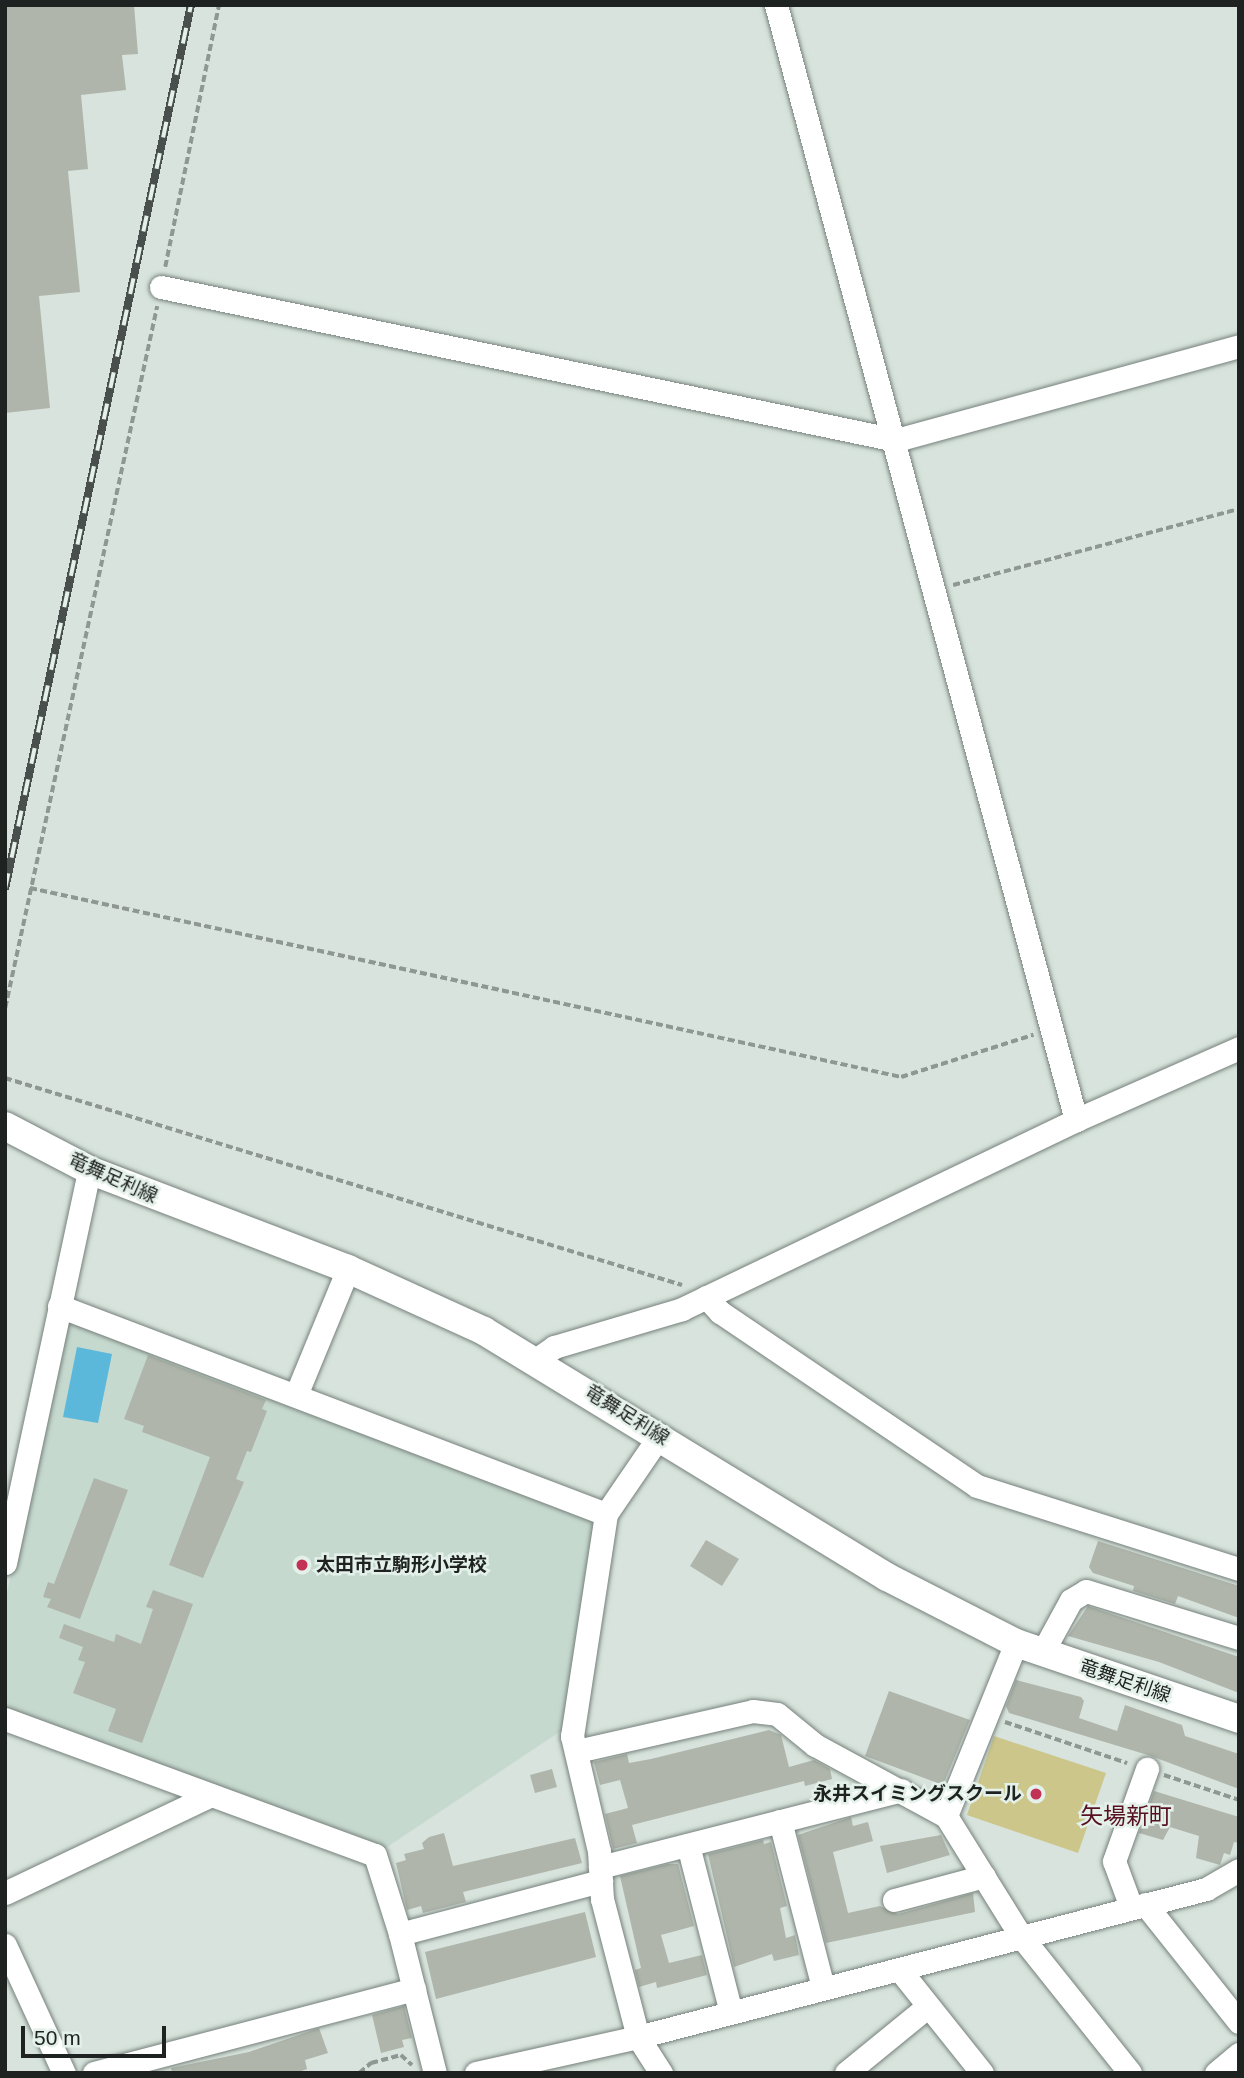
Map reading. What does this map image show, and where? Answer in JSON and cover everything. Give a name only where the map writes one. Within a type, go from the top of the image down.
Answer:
[{"type":"main road","name":"竜舞足利線","points":[[5,1126],[89,1170],[348,1269],[537,1359],[887,1577],[1029,1648],[1239,1719]]},
{"type":"street","points":[[776,5],[896,440],[1076,1120]]},
{"type":"street","points":[[162,287],[896,440],[1239,346]]},
{"type":"street","points":[[537,1359],[554,1347],[682,1309],[1076,1120],[1239,1048]]},
{"type":"street","points":[[5,1563],[89,1170]]},
{"type":"street","points":[[296,1395],[348,1269]]},
{"type":"street","points":[[706,1297],[720,1312],[977,1486],[1239,1569]]},
{"type":"street","points":[[59,1306],[606,1514]]},
{"type":"street","points":[[660,1435],[606,1514],[572,1736],[638,2037],[661,2073]]},
{"type":"street","points":[[946,1816],[1029,1648],[1072,1600],[1086,1591],[1239,1638]]},
{"type":"street","points":[[577,1751],[753,1711],[777,1714],[816,1745],[946,1816],[1020,1935],[1130,2073]]},
{"type":"street","points":[[5,1719],[375,1855],[400,1934],[435,2073]]},
{"type":"street","points":[[1147,1769],[1115,1861],[1138,1906],[1239,2022]]},
{"type":"street","points":[[400,1934],[688,1845],[901,1790]]},
{"type":"street","points":[[5,1893],[211,1795]]},
{"type":"street","points":[[780,1821],[822,1987]]},
{"type":"street","points":[[688,1845],[731,2012]]},
{"type":"street","points":[[476,2073],[504,2071],[1020,1935],[1206,1889],[1239,1870]]},
{"type":"street","points":[[894,1900],[984,1876]]},
{"type":"street","points":[[5,1945],[64,2073]]},
{"type":"street","points":[[899,1969],[982,2073]]},
{"type":"street","points":[[108,2071],[414,1989]]},
{"type":"street","points":[[846,2073],[927,2007]]},
{"type":"street","points":[[1216,2073],[1239,2054]]},
{"type":"path","points":[[5,1008],[162,287],[219,5]]},
{"type":"path","points":[[934,590],[1239,509]]},
{"type":"path","points":[[30,888],[901,1077],[1053,1029]]},
{"type":"path","points":[[5,1078],[667,1277],[706,1297]]},
{"type":"path","points":[[1003,1722],[1239,1800]]},
{"type":"path","points":[[359,2073],[371,2063],[401,2055],[423,2073]]},
{"type":"shaded area","name":"太田市立駒形小学校","points":[[71,1320],[585,1515],[596,1528],[564,1729],[381,1851],[5,1713],[5,1602],[65,1324]]},
{"type":"shaded area","name":"永井スイミングスクール","points":[[994,1736],[1106,1773],[1078,1853],[967,1815]]},
{"type":"water","points":[[77,1347],[112,1354],[98,1423],[63,1417]]},
{"type":"building","points":[[5,5],[134,5],[138,54],[122,55],[126,90],[81,95],[88,169],[68,171],[80,292],[39,296],[50,408],[5,413]]},
{"type":"building","points":[[148,1355],[266,1400],[262,1409],[267,1411],[251,1452],[247,1451],[236,1479],[244,1482],[203,1578],[169,1565],[210,1457],[142,1432],[144,1426],[124,1419]]},
{"type":"building","points":[[94,1478],[128,1490],[80,1619],[47,1607],[51,1599],[43,1597],[48,1582],[54,1584]]},
{"type":"building","points":[[706,1540],[739,1559],[722,1586],[690,1566]]},
{"type":"building","points":[[1098,1541],[1239,1586],[1239,1618],[1178,1596],[1175,1604],[1133,1591],[1134,1586],[1093,1573],[1089,1567]]},
{"type":"building","points":[[153,1590],[193,1604],[142,1743],[108,1731],[116,1709],[73,1693],[85,1662],[78,1660],[83,1647],[59,1638],[64,1624],[114,1642],[116,1634],[141,1644],[153,1609],[146,1607]]},
{"type":"building","points":[[1088,1606],[1239,1657],[1239,1693],[1159,1662],[1068,1636]]},
{"type":"building","points":[[1016,1680],[1081,1697],[1084,1701],[1079,1718],[1117,1731],[1125,1705],[1182,1725],[1185,1736],[1239,1754],[1239,1789],[1151,1756],[1009,1713],[1006,1706]]},
{"type":"building","points":[[889,1691],[970,1720],[943,1785],[865,1756]]},
{"type":"building","points":[[769,1730],[781,1735],[789,1767],[814,1760],[830,1769],[832,1779],[805,1786],[804,1781],[632,1825],[637,1843],[613,1849],[605,1814],[628,1808],[620,1780],[600,1785],[594,1762],[627,1754],[629,1763],[651,1759]]},
{"type":"building","points":[[552,1769],[557,1787],[535,1793],[530,1775]]},
{"type":"building","points":[[1154,1791],[1239,1817],[1239,1843],[1234,1842],[1230,1855],[1224,1853],[1220,1865],[1196,1858],[1199,1836],[1170,1827],[1163,1840],[1139,1833]]},
{"type":"building","points":[[851,1817],[853,1826],[868,1822],[873,1841],[833,1852],[848,1913],[880,1906],[898,1914],[973,1893],[975,1912],[826,1943],[798,1835]]},
{"type":"building","points":[[444,1833],[453,1866],[575,1838],[582,1863],[463,1892],[466,1902],[423,1913],[421,1906],[407,1910],[396,1863],[406,1860],[404,1854],[424,1849],[422,1843],[429,1837]]},
{"type":"building","points":[[941,1835],[950,1855],[887,1873],[880,1846]]},
{"type":"building","points":[[763,1840],[764,1844],[771,1842],[787,1906],[780,1908],[786,1938],[795,1935],[799,1955],[774,1961],[772,1954],[734,1967],[708,1854]]},
{"type":"building","points":[[678,1864],[694,1926],[661,1935],[669,1963],[702,1955],[707,1975],[657,1988],[656,1982],[639,1987],[635,1970],[641,1968],[620,1876]]},
{"type":"building","points":[[585,1912],[596,1957],[436,1999],[425,1952]]},
{"type":"building","points":[[404,2006],[412,2038],[402,2040],[404,2047],[381,2053],[372,2015]]},
{"type":"building","points":[[319,2028],[328,2053],[305,2060],[307,2069],[296,2073],[172,2073],[171,2068],[249,2052]]},
{"type":"railway","points":[[5,889],[191,5]]},
{"type":"place","name":"太田市立駒形小学校","points":[[302,1565]]},
{"type":"place","name":"永井スイミングスクール","points":[[1036,1794]]},
{"type":"district","name":"矢場新町","points":[[1126,1816]]}]
